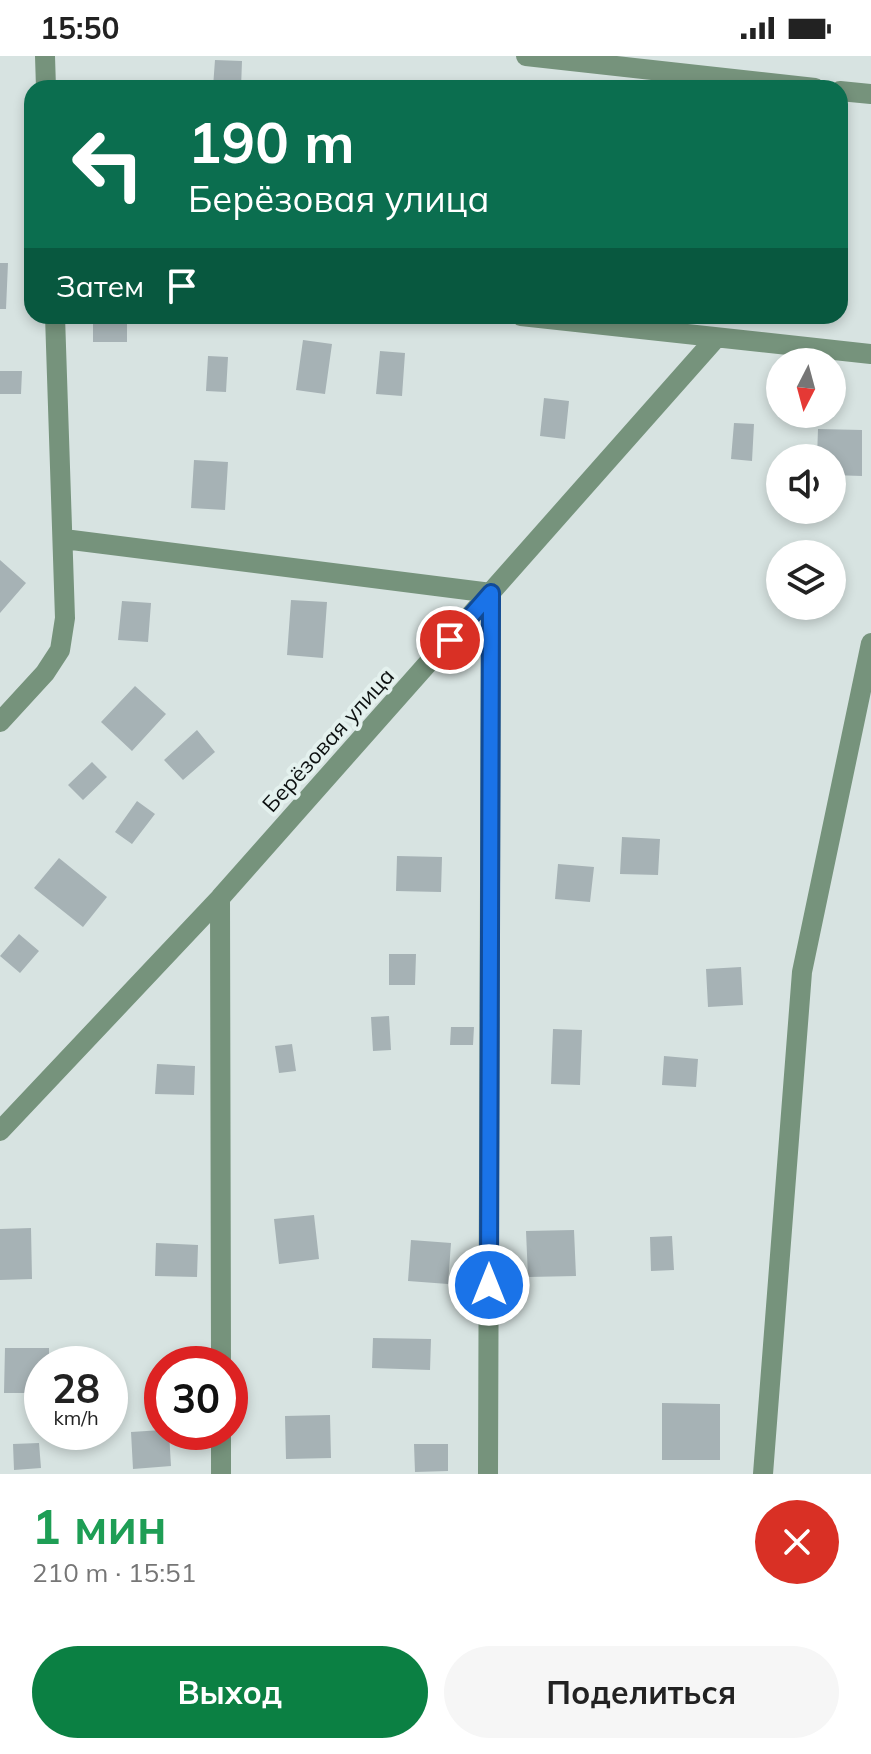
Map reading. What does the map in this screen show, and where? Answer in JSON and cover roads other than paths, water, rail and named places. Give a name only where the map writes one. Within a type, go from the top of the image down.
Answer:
[{"type":"street","points":[[45,56],[46,80]]},
{"type":"street","points":[[526,56],[743,80]]},
{"type":"street","points":[[848,92],[871,94]]},
{"type":"street","points":[[0,722],[45,673],[60,650],[65,618],[55,324]]},
{"type":"street","points":[[592,324],[871,354]]},
{"type":"street","name":"Берёзовая улица","points":[[0,1131],[220,898],[716,338]]},
{"type":"street","points":[[64,539],[491,593],[488,1474]]},
{"type":"street","points":[[763,1474],[802,972],[871,643]]},
{"type":"street","points":[[220,898],[221,1346]]},
{"type":"street","points":[[221,1450],[221,1474]]}]
